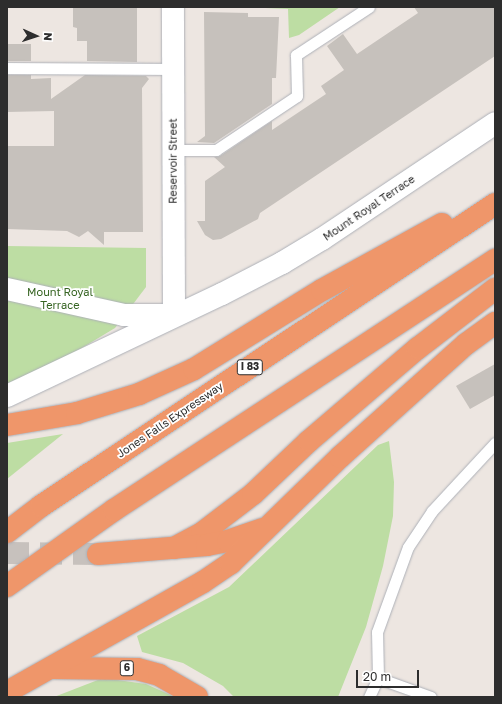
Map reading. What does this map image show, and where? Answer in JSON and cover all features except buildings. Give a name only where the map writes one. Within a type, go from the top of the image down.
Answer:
[{"type":"highway","points":[[7,425],[77,413],[139,394],[194,369],[322,290],[495,194]]},
{"type":"highway","name":"Jones Falls Expressway","points":[[7,532],[41,506],[495,204]]},
{"type":"highway","points":[[7,586],[114,510],[495,260]]},
{"type":"highway","points":[[174,548],[202,533],[253,494],[340,415],[418,348],[495,289]]},
{"type":"highway","points":[[7,692],[203,582],[231,563],[340,457],[466,344],[495,323]]},
{"type":"highway","points":[[98,554],[174,548],[228,541],[267,528]]},
{"type":"highway","name":"6","points":[[49,668],[138,669],[159,674],[197,697]]},
{"type":"street","name":"Reservoir Street","points":[[172,7],[174,315]]},
{"type":"street","name":"Mount Royal Terrace","points":[[7,396],[174,315],[222,294],[322,239],[495,123]]},
{"type":"street","name":"Mount Royal Terrace","points":[[7,289],[124,315],[174,315]]},
{"type":"lane","points":[[174,150],[216,150],[297,96],[296,55],[368,7]]},
{"type":"lane","points":[[7,68],[173,69]]},
{"type":"lane","points":[[370,697],[378,678],[377,632],[408,547],[432,511],[495,443]]},
{"type":"lane","points":[[378,678],[431,697]]},
{"type":"green space","points":[[243,7],[340,7],[299,35],[289,38],[288,9]]},
{"type":"green space","name":"Mount Royal Terrace","points":[[7,246],[146,248],[146,287],[115,328],[57,363],[7,384]]},
{"type":"green space","points":[[63,434],[7,479],[7,443]]},
{"type":"green space","points":[[389,441],[394,482],[393,516],[383,566],[366,627],[338,697],[234,697],[223,686],[183,663],[142,652],[137,636],[229,587],[378,445]]},
{"type":"green space","points":[[103,678],[146,684],[175,697],[54,697]]},
{"type":"tunnel","points":[[7,553],[98,554]]}]
